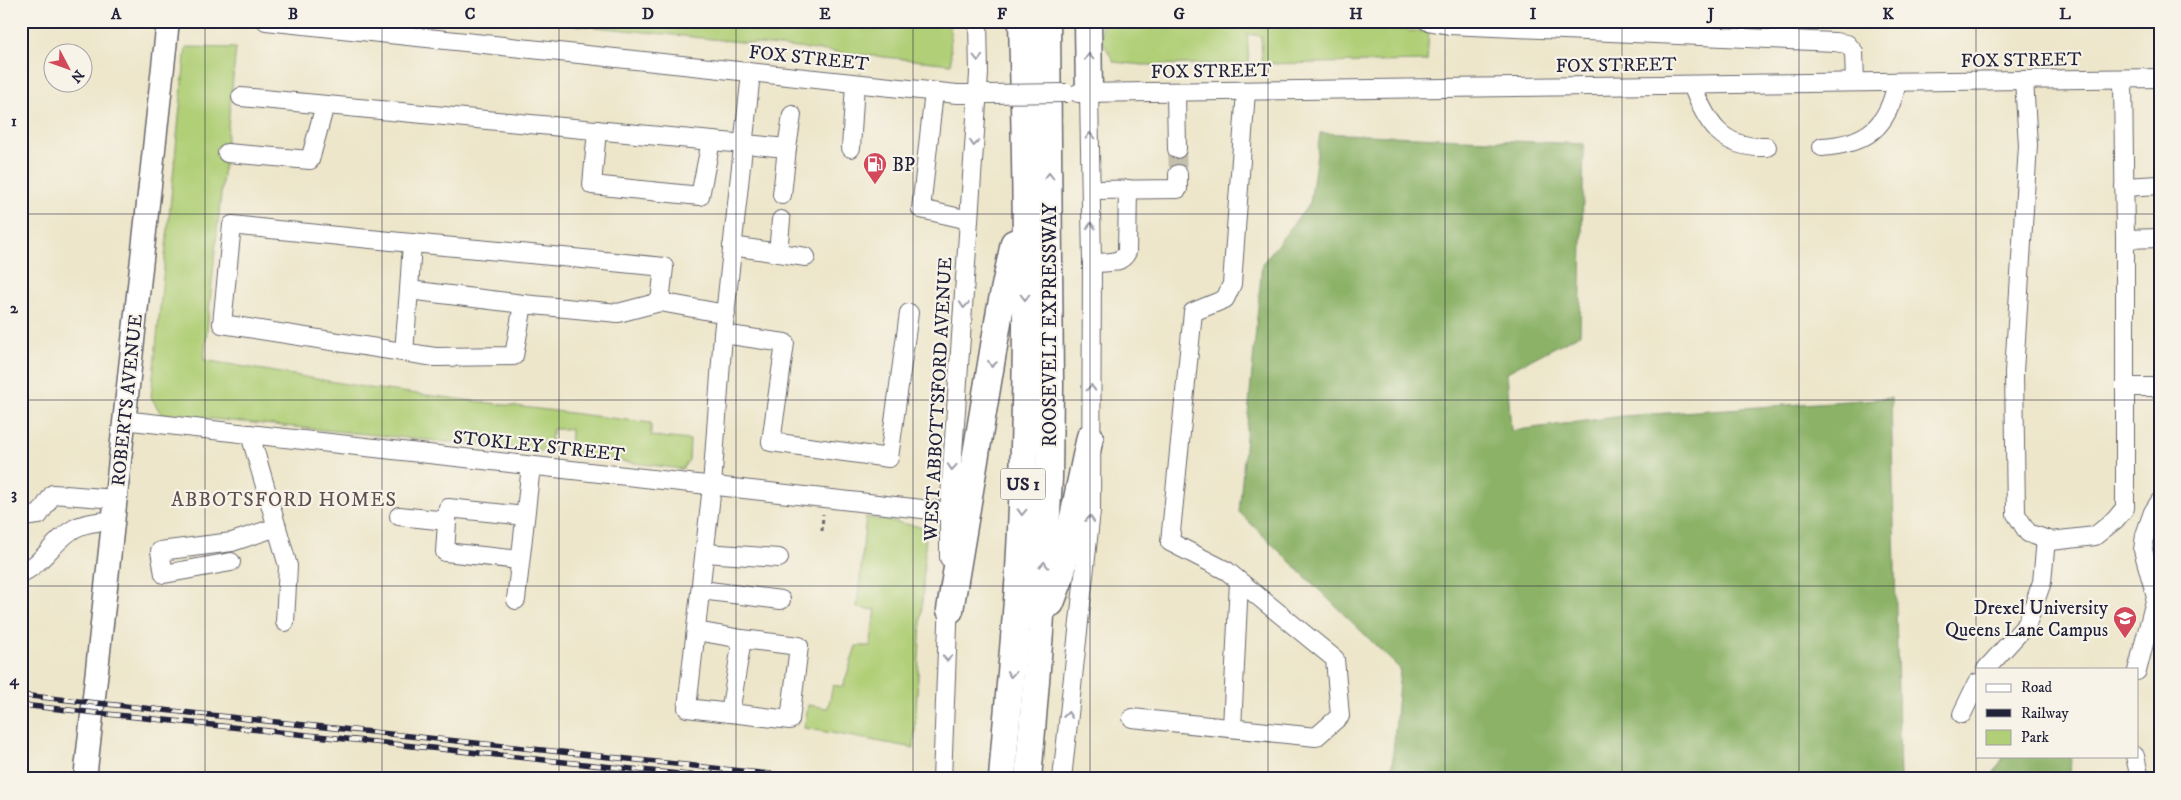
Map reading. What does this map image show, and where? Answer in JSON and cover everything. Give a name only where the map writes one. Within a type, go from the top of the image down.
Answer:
[{"type":"highway","name":"ROOSEVELT EXPRESSWAY","points":[[1003,776],[1019,571],[1023,478],[1024,196],[1022,21]]},
{"type":"highway","name":"ROOSEVELT EXPRESSWAY","points":[[1028,774],[1040,632],[1049,478],[1047,21]]},
{"type":"highway","points":[[1078,93],[1088,21]]},
{"type":"highway","points":[[950,610],[1000,310],[1024,196]]},
{"type":"highway","points":[[1040,632],[1060,579],[1090,437]]},
{"type":"main road","name":"ROBERTS AVENUE","points":[[85,779],[168,21]]},
{"type":"street","name":"WEST ABBOTTSFORD AVENUE","points":[[942,779],[950,610],[949,512],[969,220],[983,94],[978,21]]},
{"type":"street","points":[[1427,21],[1458,26],[1835,42],[1847,44],[1854,52],[1855,82]]},
{"type":"street","name":"FOX STREET","points":[[273,22],[855,84],[934,92],[983,94],[2160,78]]},
{"type":"street","points":[[696,631],[742,640],[799,646],[790,720],[687,708],[712,486],[723,334],[751,73]]},
{"type":"street","points":[[2024,80],[2028,145],[2014,372],[2016,514],[2028,532],[2051,541],[2095,536],[2115,520],[2125,508],[2126,387],[2123,79]]},
{"type":"street","points":[[1822,147],[1854,142],[1870,133],[1887,113],[1897,82]]},
{"type":"street","points":[[851,148],[855,84]]},
{"type":"street","points":[[1692,84],[1706,119],[1723,136],[1740,145],[1752,148],[1767,147]]},
{"type":"street","points":[[1132,718],[1316,737],[1340,716],[1335,659],[1227,571],[1170,542],[1193,312],[1225,299],[1232,284],[1246,91]]},
{"type":"street","points":[[934,92],[921,209],[969,220]]},
{"type":"street","points":[[1176,92],[1177,149]]},
{"type":"street","points":[[1062,771],[1091,511],[1091,190],[1078,93]]},
{"type":"street","points":[[241,97],[787,148]]},
{"type":"street","points":[[227,153],[310,160],[325,105]]},
{"type":"street","points":[[782,195],[792,116]]},
{"type":"street","points":[[597,130],[592,186],[700,196],[711,141]]},
{"type":"street","points":[[1091,190],[1178,189],[1178,174]]},
{"type":"street","points":[[2124,187],[2160,186]]},
{"type":"street","points":[[1092,263],[1119,261],[1124,258],[1127,252],[1128,189]]},
{"type":"street","points":[[778,253],[781,220]]},
{"type":"street","points":[[523,304],[514,356],[435,357],[222,324],[232,225],[351,239],[664,267],[660,302]]},
{"type":"street","points":[[2125,239],[2160,238]]},
{"type":"street","points":[[404,352],[412,243]]},
{"type":"street","points":[[732,246],[806,257]]},
{"type":"street","points":[[409,290],[618,313],[660,302],[726,314]]},
{"type":"street","points":[[723,334],[785,343],[771,442],[889,458],[909,314]]},
{"type":"street","points":[[2126,387],[2160,387]]},
{"type":"street","name":"STOKLEY STREET","points":[[123,420],[949,512]]},
{"type":"street","points":[[250,434],[288,566],[285,622]]},
{"type":"street","points":[[516,600],[532,466]]},
{"type":"street","points":[[21,517],[39,515],[53,494],[115,498]]},
{"type":"street","points":[[2138,668],[2156,597],[2144,557],[2145,535],[2153,512],[2160,501]]},
{"type":"street","points":[[520,560],[445,552],[448,508],[525,516]]},
{"type":"street","points":[[400,516],[447,521]]},
{"type":"street","points":[[21,573],[33,567],[74,528],[92,522],[112,521]]},
{"type":"street","points":[[231,562],[164,574],[160,551],[232,542],[277,528]]},
{"type":"street","points":[[1987,668],[2027,624],[2042,582],[2046,539]]},
{"type":"street","points":[[705,552],[779,558]]},
{"type":"street","points":[[1232,728],[1239,581]]},
{"type":"street","points":[[701,590],[781,600]]},
{"type":"street","points":[[730,712],[742,640]]},
{"type":"street","points":[[1962,714],[1976,685]]},
{"type":"street","points":[[2135,758],[2140,779]]},
{"type":"path","points":[[822,514],[822,531]]},
{"type":"green space","points":[[539,21],[950,21],[951,64]]},
{"type":"green space","points":[[1101,21],[1397,21],[1409,31],[1429,31],[1427,61],[1262,64],[1261,36],[1247,34],[1249,63],[1143,65],[1114,62],[1102,40]]},
{"type":"green space","points":[[186,47],[236,48],[204,360],[370,388],[651,423],[651,436],[690,440],[689,460],[682,469],[570,455],[571,429],[553,429],[549,452],[161,414],[151,397]]},
{"type":"green space","points":[[1320,133],[1584,144],[1580,334],[1507,372],[1511,431],[1623,416],[1891,398],[1900,779],[1391,779],[1400,669],[1239,512],[1262,264],[1310,203]]},
{"type":"green space","points":[[866,517],[922,527],[926,532],[914,748],[804,728],[808,705],[828,708],[833,685],[843,687],[856,646],[870,646],[876,610],[857,608]]},
{"type":"green space","points":[[2003,758],[2071,758],[2070,779],[1990,779]]},
{"type":"tunnel","points":[[1177,149],[1178,174]]},
{"type":"railway","points":[[21,695],[818,779]]},
{"type":"railway","points":[[21,705],[727,779]]},
{"type":"place","name":"BP","points":[[875,185]]},
{"type":"place","name":"Drexel University Queens Lane Campus","points":[[2125,639]]},
{"type":"district","name":"ABBOTSFORD HOMES","points":[[284,499]]}]
